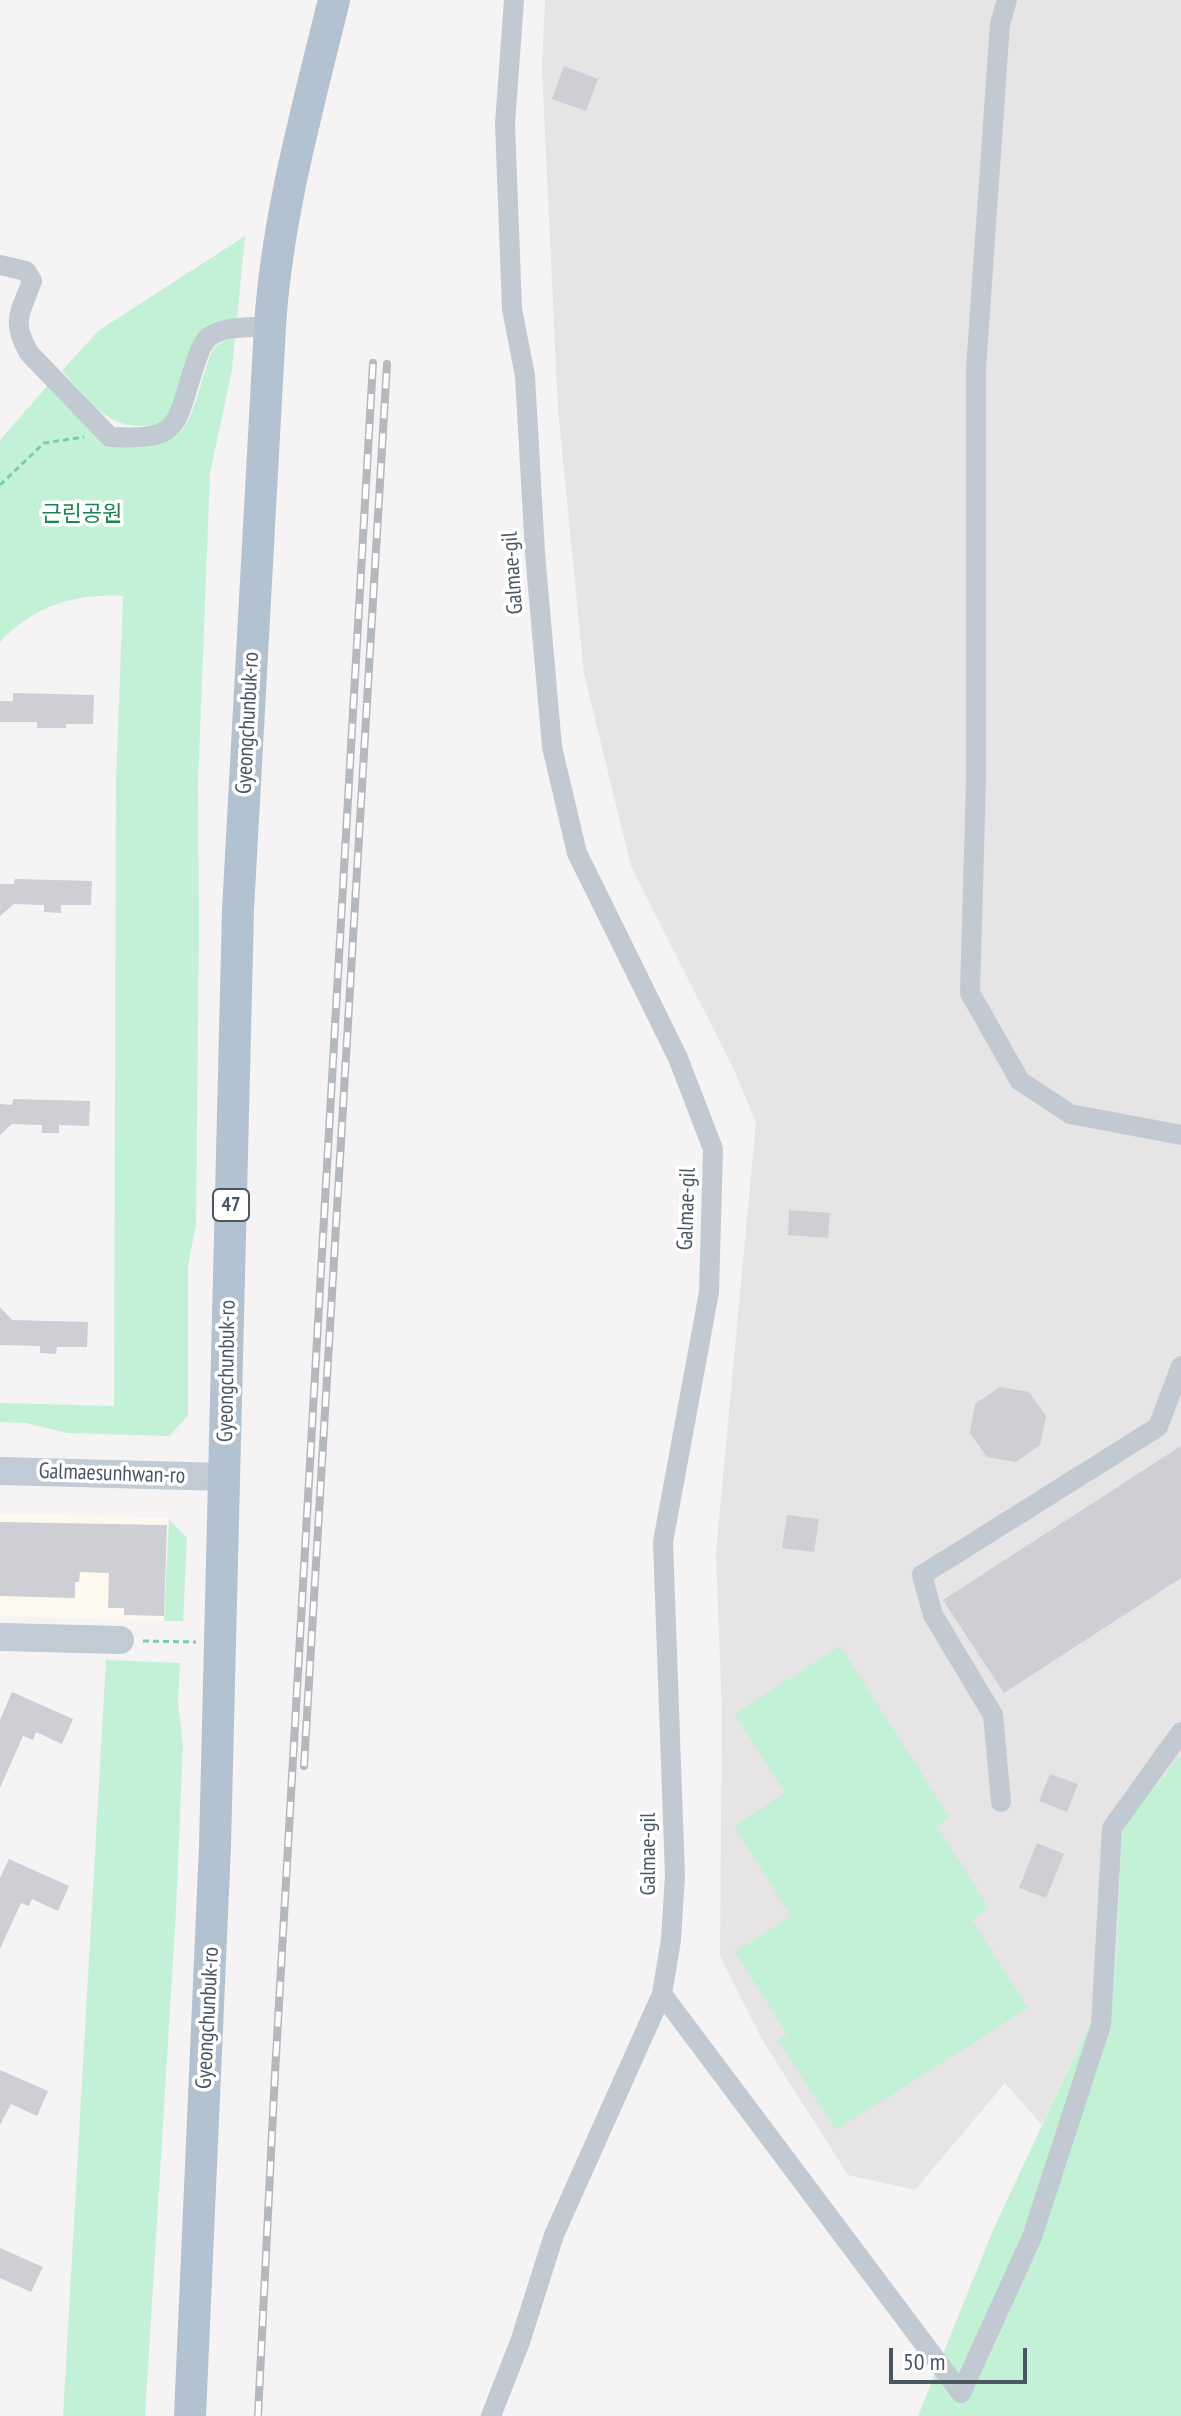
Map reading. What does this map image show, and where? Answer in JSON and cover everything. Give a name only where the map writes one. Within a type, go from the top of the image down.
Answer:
[{"type":"main road","name":"Gyeongchunbuk-ro","points":[[190,2416],[215,1846],[238,910],[270,326],[278,252],[334,0]]},
{"type":"street","name":"Galmae-gil","points":[[491,2416],[520,2342],[554,2235],[662,1994],[671,1940],[675,1875],[663,1542],[709,1292],[713,1149],[678,1058],[577,853],[552,747],[535,553],[525,376],[512,309],[505,124],[514,0]]},
{"type":"street","points":[[1007,0],[1000,24],[976,368],[976,781],[970,993],[1020,1081],[1070,1114],[1181,1135]]},
{"type":"street","points":[[0,265],[26,271],[32,281],[18,312],[20,338],[29,353],[110,437],[141,438],[164,434],[175,423],[207,338],[222,330],[270,326]]},
{"type":"street","points":[[1001,1802],[993,1715],[933,1615],[922,1575],[1158,1427],[1181,1366]]},
{"type":"street","name":"Galmaesunhwan-ro","points":[[0,1471],[225,1477]]},
{"type":"street","points":[[0,1637],[120,1640]]},
{"type":"street","points":[[662,1994],[961,2393],[1032,2237],[1101,2025],[1112,1828],[1181,1732]]},
{"type":"path","points":[[0,485],[44,443],[107,434]]},
{"type":"path","points":[[120,1640],[219,1643]]},
{"type":"shaded area","points":[[545,0],[1181,0],[1181,1755],[1122,1825],[1116,1967],[1042,2125],[1005,2083],[915,2190],[848,2175],[763,2041],[720,1956],[722,1715],[716,1552],[756,1122],[734,1070],[631,866],[584,674],[558,409],[542,68]]},
{"type":"shaded area","points":[[0,1513],[168,1518],[164,1621],[0,1616]]},
{"type":"green space","points":[[245,236],[237,319],[219,323],[168,421],[133,426],[119,422],[96,408],[62,371],[98,331]]},
{"type":"green space","name":"근린공원","points":[[235,336],[232,370],[210,473],[198,784],[196,1224],[188,1266],[188,1416],[169,1436],[67,1433],[26,1423],[0,1422],[0,1403],[114,1406],[116,782],[123,596],[88,597],[56,604],[27,619],[0,642],[0,440],[49,384],[104,438],[168,439],[185,425],[215,346]]},
{"type":"green space","points":[[169,1519],[187,1538],[183,1621],[164,1621]]},
{"type":"green space","points":[[840,1646],[950,1818],[937,1826],[989,1908],[972,1920],[1028,2008],[836,2130],[778,2040],[787,2034],[735,1952],[791,1916],[734,1826],[785,1793],[735,1714]]},
{"type":"green space","points":[[106,1660],[180,1663],[178,1703],[183,1744],[176,1912],[145,2416],[63,2416]]},
{"type":"green space","points":[[1181,1755],[1181,2416],[918,2416],[993,2230],[1116,1968],[1122,1825]]},
{"type":"building","points":[[564,66],[598,79],[586,111],[552,99]]},
{"type":"building","points":[[13,693],[94,695],[93,724],[37,728],[37,722],[0,722],[0,701],[13,701]]},
{"type":"building","points":[[15,879],[92,881],[91,905],[61,905],[61,913],[44,912],[44,905],[14,904],[0,916],[0,884],[14,884]]},
{"type":"building","points":[[13,1099],[90,1101],[89,1126],[59,1125],[59,1133],[42,1133],[42,1125],[12,1124],[0,1135],[0,1104],[12,1105]]},
{"type":"building","points":[[789,1210],[830,1213],[828,1238],[788,1235]]},
{"type":"building","points":[[0,1307],[12,1320],[88,1322],[87,1347],[57,1347],[56,1354],[40,1353],[40,1346],[0,1345]]},
{"type":"building","points":[[1000,1387],[1029,1392],[1046,1416],[1040,1445],[1016,1462],[987,1457],[970,1433],[975,1404]]},
{"type":"building","points":[[1181,1446],[1181,1578],[1004,1693],[943,1600]]},
{"type":"building","points":[[787,1515],[819,1519],[814,1552],[782,1548]]},
{"type":"building","points":[[0,1522],[167,1525],[164,1616],[124,1615],[124,1608],[108,1608],[109,1573],[80,1572],[79,1582],[75,1582],[75,1598],[0,1596]]},
{"type":"building","points":[[12,1692],[73,1719],[62,1744],[36,1732],[33,1740],[23,1736],[0,1788],[0,1720]]},
{"type":"building","points":[[1050,1774],[1078,1784],[1067,1812],[1039,1801]]},
{"type":"building","points":[[1037,1843],[1064,1854],[1046,1898],[1019,1888]]},
{"type":"building","points":[[9,1859],[69,1886],[58,1911],[32,1899],[29,1906],[21,1903],[0,1949],[0,1878]]},
{"type":"building","points":[[0,2070],[48,2091],[37,2116],[11,2104],[0,2125]]},
{"type":"building","points":[[0,2248],[43,2267],[31,2292],[0,2278]]},
{"type":"railway","points":[[258,2416],[373,363]]},
{"type":"railway","points":[[304,1766],[387,364]]}]
